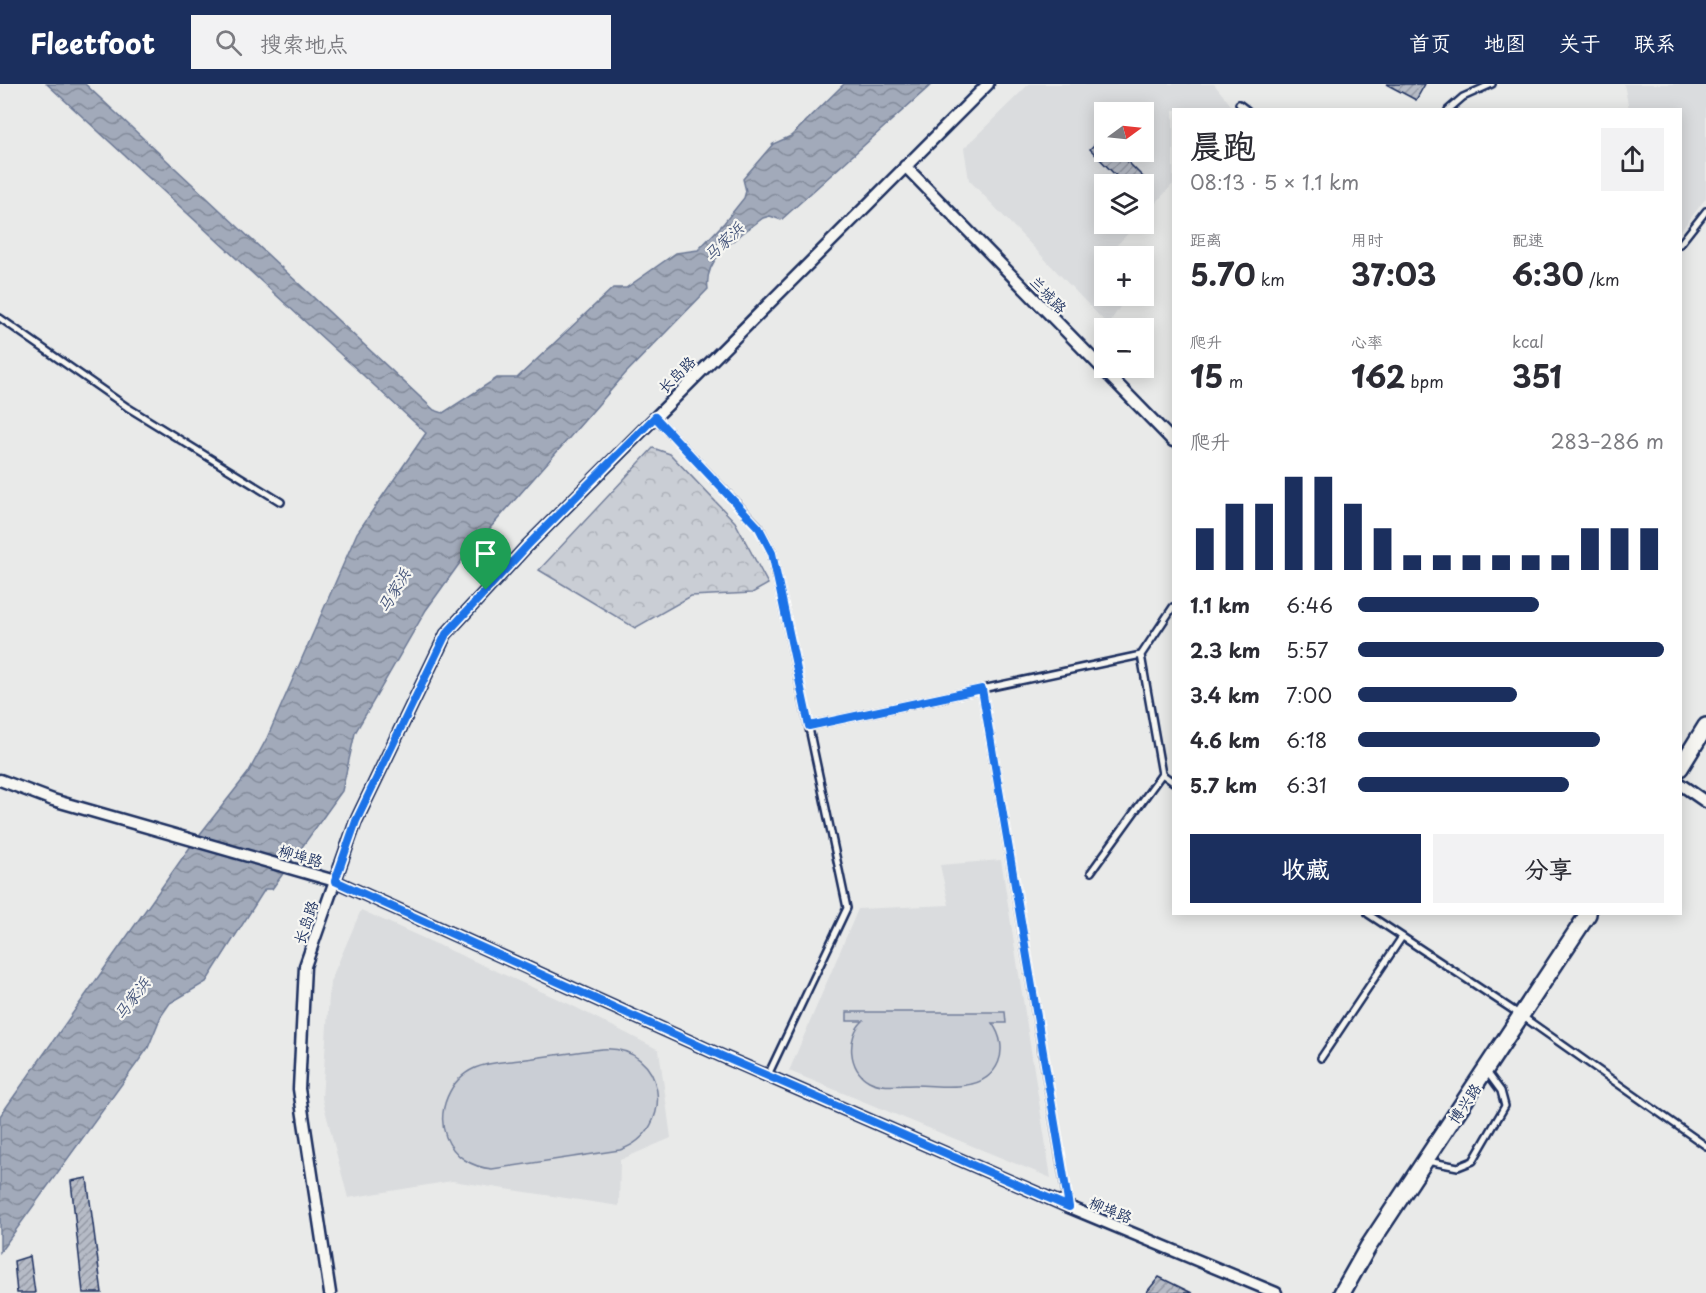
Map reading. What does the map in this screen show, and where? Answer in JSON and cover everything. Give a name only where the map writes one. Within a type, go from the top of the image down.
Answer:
[{"type":"street","name":"长岛路","points":[[330,1293],[298,1089],[305,966],[356,821],[446,634],[527,546],[988,84]]},
{"type":"street","name":"兰城路","points":[[905,166],[1172,440]]},
{"type":"street","points":[[1682,765],[1706,726]]},
{"type":"street","name":"柳埠路","points":[[0,780],[52,800],[335,881],[1069,1207],[1276,1293]]},
{"type":"street","points":[[1682,785],[1706,802]]},
{"type":"street","name":"博兴路","points":[[1342,1293],[1368,1247],[1587,915]]},
{"type":"lane","points":[[1450,108],[1463,97],[1492,84]]},
{"type":"lane","points":[[1239,104],[1244,108]]},
{"type":"lane","points":[[1682,241],[1706,211]]},
{"type":"lane","points":[[0,318],[127,407],[282,502]]},
{"type":"lane","points":[[655,417],[759,528],[772,553],[847,908],[768,1075]]},
{"type":"lane","points":[[1172,608],[1141,655],[1162,774],[1172,781]]},
{"type":"lane","points":[[809,726],[1141,655]]},
{"type":"lane","points":[[982,689],[1069,1207]]},
{"type":"lane","points":[[1091,872],[1162,774]]},
{"type":"lane","points":[[1369,915],[1522,1016],[1706,1146]]},
{"type":"lane","points":[[1321,1058],[1402,937]]},
{"type":"lane","points":[[1426,1161],[1458,1167],[1473,1161],[1505,1106],[1501,1091],[1486,1070]]},
{"type":"shaded area","points":[[1029,84],[1214,84],[1233,108],[1172,108],[1172,185],[1154,205],[1154,174],[1094,174],[1094,234],[1127,234],[1118,246],[1094,246],[1094,306],[1120,306],[1113,318],[1101,318],[969,180],[964,148]]},
{"type":"shaded area","points":[[1624,84],[1706,84],[1706,198],[1682,229],[1682,108],[1629,108]]},
{"type":"shaded area","points":[[1001,860],[1051,1178],[789,1071],[858,909],[949,905],[940,865]]},
{"type":"shaded area","points":[[361,910],[569,1004],[659,1050],[671,1138],[620,1160],[619,1206],[452,1181],[348,1198],[322,1098],[330,982]]},
{"type":"green space","points":[[653,448],[670,454],[735,522],[768,584],[752,593],[691,596],[635,628],[539,570]]},
{"type":"green space","points":[[847,1012],[1005,1012],[1006,1023],[992,1023],[1001,1043],[999,1062],[987,1077],[966,1085],[880,1085],[862,1076],[853,1061],[854,1035],[863,1021],[847,1021]]},
{"type":"green space","points":[[602,1049],[624,1051],[640,1060],[651,1073],[657,1090],[657,1108],[651,1125],[639,1140],[620,1150],[492,1169],[464,1160],[449,1144],[443,1127],[444,1107],[452,1088],[466,1073],[492,1063]]},
{"type":"water","name":"马家浜","points":[[47,84],[85,84],[434,410],[443,413],[497,378],[517,378],[613,288],[626,288],[676,253],[698,250],[744,198],[746,191],[743,179],[773,144],[791,136],[844,84],[932,84],[781,220],[770,216],[763,218],[725,248],[711,267],[708,289],[626,373],[462,560],[426,610],[355,733],[342,791],[272,889],[265,889],[206,982],[170,1003],[161,1016],[148,1048],[0,1252],[0,1116],[193,843],[248,773],[267,738],[357,533],[426,433]]},
{"type":"building","points":[[1386,84],[1425,84],[1416,100]]},
{"type":"building","points":[[1103,162],[1128,162],[1140,174],[1114,174]]},
{"type":"building","points":[[87,1178],[102,1293],[83,1293],[71,1181]]},
{"type":"building","points":[[30,1256],[35,1293],[17,1293],[14,1261]]},
{"type":"building","points":[[1159,1277],[1192,1293],[1146,1293]]},
{"type":"route","points":[[655,417],[759,528],[772,553],[809,726],[982,689],[1069,1207],[724,1057],[335,881],[356,821],[446,634],[486,590],[655,417]]}]
